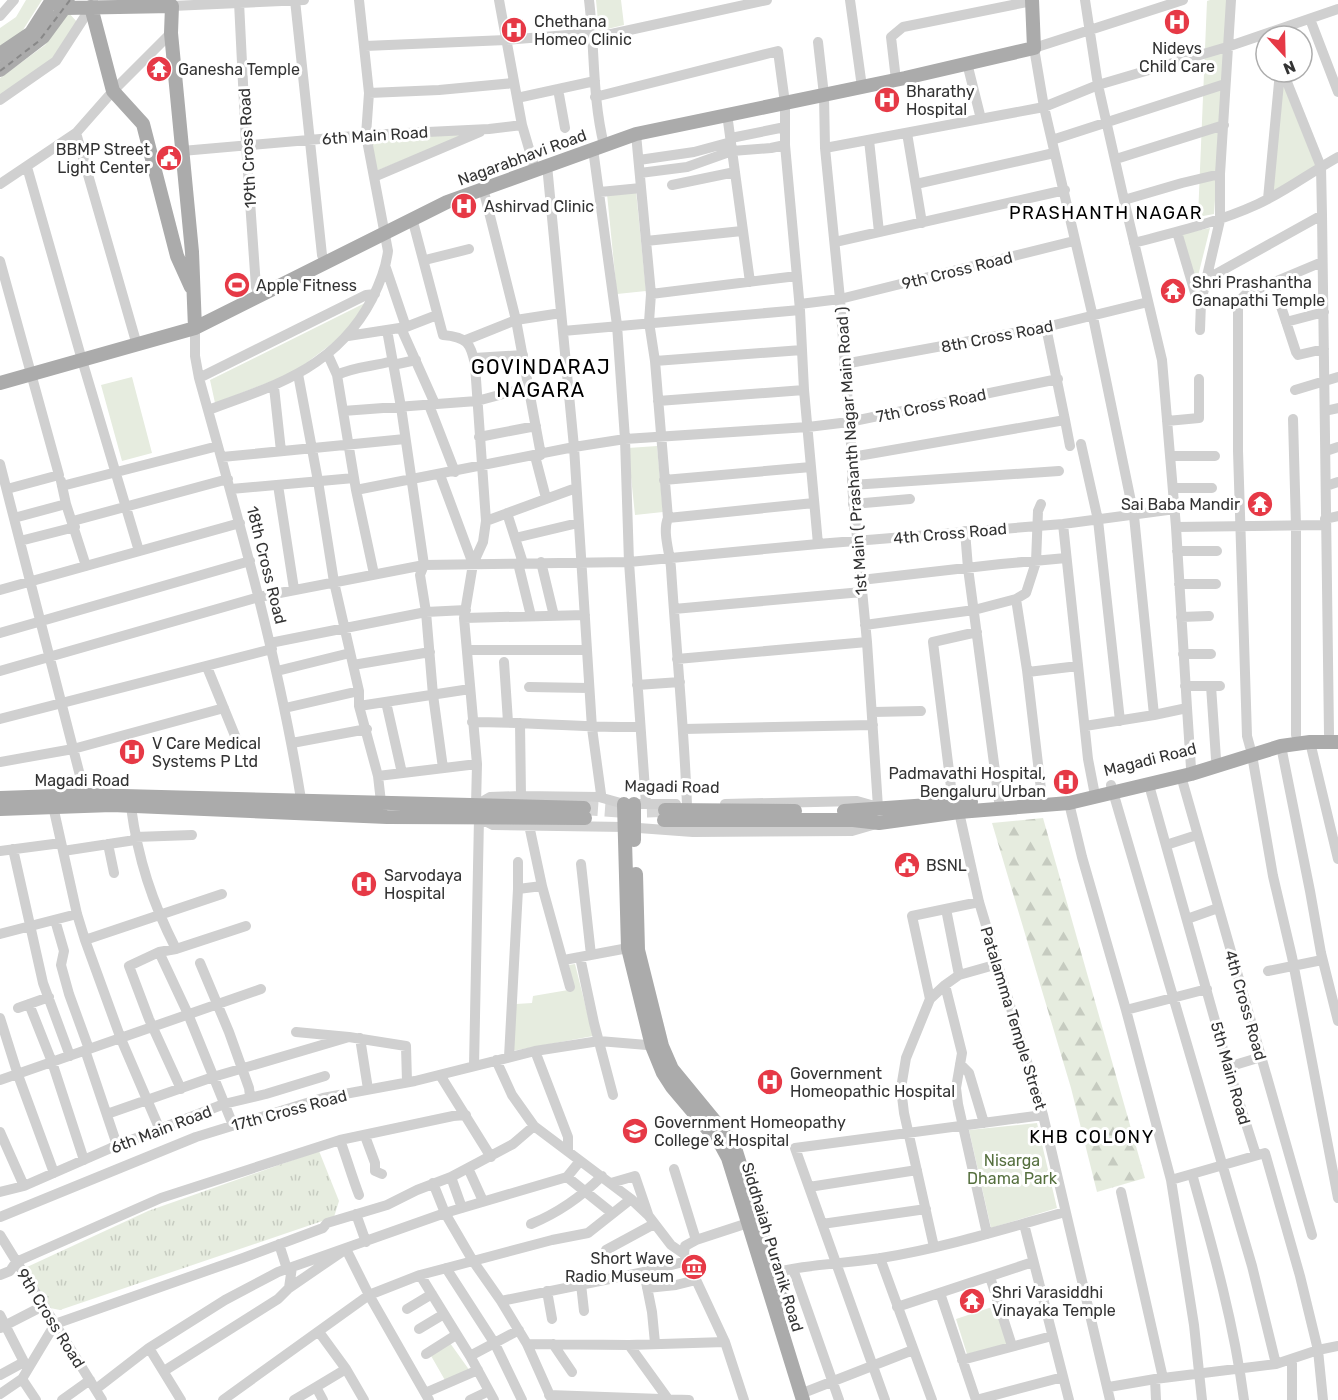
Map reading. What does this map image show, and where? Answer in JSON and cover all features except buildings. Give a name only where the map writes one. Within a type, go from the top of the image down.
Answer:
[{"type":"main road","points":[[0,54],[31,33],[52,0],[67,4],[177,4],[171,33],[192,252],[195,328]]},
{"type":"main road","points":[[1032,0],[1034,48]]},
{"type":"main road","points":[[0,70],[43,37],[67,4]]},
{"type":"main road","points":[[92,4],[113,91],[143,124],[177,256],[193,292]]},
{"type":"main road","name":"Nagarabhavi Road","points":[[0,383],[195,328],[447,201],[636,134],[896,80],[1034,48]]},
{"type":"main road","name":"Magadi Road","points":[[879,824],[999,801],[1149,785],[1296,735],[1335,737]]},
{"type":"main road","name":"Magadi Road","points":[[878,807],[956,808],[1069,803],[1112,789],[1186,772],[1216,759],[1335,737]]},
{"type":"main road","name":"Magadi Road","points":[[0,798],[85,795],[228,800],[387,817],[478,812]]},
{"type":"main road","name":"Magadi Road","points":[[0,809],[53,806],[301,806],[381,802],[478,812]]},
{"type":"main road","name":"Siddhaiah Puranik Road","points":[[635,804],[629,828],[628,948],[657,1046],[672,1069],[727,1136],[736,1151],[769,1274],[807,1397]]},
{"type":"main road","points":[[878,807],[860,812],[665,815],[853,820],[879,824]]},
{"type":"main road","points":[[478,812],[584,813]]},
{"type":"main road","name":"Siddhaiah Puranik Road","points":[[629,828],[638,950],[663,1073],[672,1088],[721,1145],[728,1158],[748,1223],[769,1274]]},
{"type":"street","points":[[2,13],[14,0]]},
{"type":"street","points":[[295,0],[322,255],[325,262]]},
{"type":"street","points":[[177,4],[304,0]]},
{"type":"street","points":[[208,410],[274,387],[328,355],[348,336],[365,312],[386,267],[388,251],[385,231],[366,135],[369,93],[359,0]]},
{"type":"street","points":[[499,0],[522,124],[541,167],[561,313],[574,447],[586,650],[592,728],[601,794],[599,797]]},
{"type":"street","points":[[589,0],[593,36],[600,192],[617,325],[625,439],[629,562],[640,727],[635,804]]},
{"type":"street","points":[[365,46],[593,36],[767,0]]},
{"type":"street","points":[[850,0],[862,87]]},
{"type":"street","points":[[896,80],[891,37],[903,27],[1032,0]]},
{"type":"street","name":"4th Cross Road","points":[[1085,0],[1088,31],[1106,123],[1162,360],[1175,509],[1186,708],[1186,772],[1197,835],[1312,1235]]},
{"type":"street","points":[[1154,715],[1134,516],[1093,317],[1044,107],[1034,48],[1183,0]]},
{"type":"street","points":[[1200,330],[1205,280],[1220,220],[1220,174],[1231,0]]},
{"type":"street","name":"19th Cross Road","points":[[239,2],[246,144],[256,286],[259,294]]},
{"type":"street","points":[[0,100],[56,61],[92,4]]},
{"type":"street","points":[[1298,24],[1338,9]]},
{"type":"street","points":[[1310,19],[1338,93]]},
{"type":"street","points":[[0,184],[76,133],[113,91],[171,33]]},
{"type":"street","points":[[825,148],[1044,107],[1098,85],[1254,40]]},
{"type":"street","name":"1st Main ( Prashanth Nagar Main Road )","points":[[818,42],[825,95],[825,148],[840,298],[852,457],[853,504],[873,712],[878,807]]},
{"type":"street","points":[[595,97],[778,51],[785,103],[785,145],[818,543]]},
{"type":"street","points":[[967,63],[981,119]]},
{"type":"street","points":[[517,98],[595,81]]},
{"type":"street","points":[[369,93],[440,90],[514,83]]},
{"type":"street","points":[[1052,140],[1225,84]]},
{"type":"street","points":[[1268,199],[1281,84]]},
{"type":"street","points":[[1287,84],[1321,167],[1325,522],[1335,737]]},
{"type":"street","points":[[558,89],[565,128]]},
{"type":"street","points":[[727,114],[750,282]]},
{"type":"street","name":"6th Main Road","points":[[182,150],[366,135],[489,129],[522,124]]},
{"type":"street","points":[[1116,159],[1224,125]]},
{"type":"street","points":[[639,160],[731,144],[785,127]]},
{"type":"street","points":[[374,177],[489,129]]},
{"type":"street","points":[[76,133],[137,345]]},
{"type":"street","points":[[907,133],[922,223]]},
{"type":"street","points":[[636,134],[651,294],[649,322],[655,361],[668,518],[665,524],[670,557],[684,729],[687,805]]},
{"type":"street","points":[[869,140],[879,232]]},
{"type":"street","points":[[640,173],[687,167],[731,144],[771,148],[785,145]]},
{"type":"street","points":[[916,184],[1054,153]]},
{"type":"street","points":[[1134,243],[1220,220],[1268,199],[1338,157]]},
{"type":"street","points":[[27,166],[139,551]]},
{"type":"street","points":[[672,184],[735,172]]},
{"type":"street","points":[[1124,200],[1220,174]]},
{"type":"street","points":[[483,188],[530,387],[546,498]]},
{"type":"street","points":[[600,192],[641,188]]},
{"type":"street","points":[[835,242],[1065,190]]},
{"type":"street","points":[[1205,280],[1322,215]]},
{"type":"street","points":[[412,218],[425,260],[443,335],[466,340],[516,320],[561,313]]},
{"type":"street","points":[[646,241],[742,231]]},
{"type":"street","points":[[1177,232],[1196,296],[1201,302]]},
{"type":"street","name":"9th Cross Road","points":[[800,307],[1074,241]]},
{"type":"street","points":[[425,260],[469,249]]},
{"type":"street","points":[[0,261],[66,504],[86,566]]},
{"type":"street","points":[[1322,262],[1246,294],[1240,300],[1238,307],[1238,456],[1247,736],[1338,1198]]},
{"type":"street","points":[[386,267],[403,327],[432,404],[454,472]]},
{"type":"street","points":[[651,294],[797,276]]},
{"type":"street","points":[[1274,282],[1298,354],[1324,349]]},
{"type":"street","points":[[199,378],[366,295],[375,294]]},
{"type":"street","name":"8th Cross Road","points":[[844,364],[1046,327],[1149,302]]},
{"type":"street","points":[[563,331],[800,307]]},
{"type":"street","points":[[1286,322],[1324,312]]},
{"type":"street","points":[[348,336],[403,327],[437,315]]},
{"type":"street","points":[[1046,327],[1065,420],[1098,520],[1120,721]]},
{"type":"street","name":"18th Cross Road","points":[[195,328],[195,356],[199,378],[230,484],[277,671],[292,744],[301,806]]},
{"type":"street","points":[[387,330],[401,407],[424,565],[420,575],[443,768]]},
{"type":"street","points":[[466,340],[474,358],[486,521],[483,542],[473,564],[465,614],[477,764],[478,812],[474,1066]]},
{"type":"street","points":[[655,361],[802,350]]},
{"type":"street","points":[[328,355],[337,375],[356,490],[374,574]]},
{"type":"street","points":[[474,358],[523,355]]},
{"type":"street","points":[[337,375],[354,368],[416,360]]},
{"type":"street","points":[[298,374],[334,582],[359,691],[359,706],[378,776],[381,802]]},
{"type":"street","points":[[1295,390],[1338,377]]},
{"type":"street","name":"7th Cross Road","points":[[356,490],[625,439],[808,427],[849,422],[1058,379]]},
{"type":"street","points":[[1167,421],[1199,418],[1199,379]]},
{"type":"street","points":[[274,387],[281,451]]},
{"type":"street","points":[[343,411],[477,400],[530,387]]},
{"type":"street","points":[[658,401],[804,390]]},
{"type":"street","points":[[1325,411],[1338,408]]},
{"type":"street","points":[[1293,419],[1296,526],[1296,735]]},
{"type":"street","points":[[852,457],[1065,420]]},
{"type":"street","points":[[479,436],[536,426]]},
{"type":"street","points":[[222,457],[405,439]]},
{"type":"street","points":[[6,489],[115,472],[218,446]]},
{"type":"street","points":[[1326,451],[1338,447]]},
{"type":"street","points":[[1170,456],[1215,456]]},
{"type":"street","points":[[0,464],[85,795]]},
{"type":"street","points":[[664,480],[811,467]]},
{"type":"street","points":[[852,485],[1059,471]]},
{"type":"street","points":[[440,475],[473,564]]},
{"type":"street","points":[[20,541],[126,508],[230,484],[278,485],[354,478]]},
{"type":"street","points":[[1326,486],[1338,483]]},
{"type":"street","points":[[278,485],[294,590]]},
{"type":"street","points":[[486,521],[576,488]]},
{"type":"street","points":[[1173,488],[1212,488]]},
{"type":"street","points":[[853,504],[910,499]]},
{"type":"street","points":[[668,518],[814,503]]},
{"type":"street","points":[[14,518],[66,504]]},
{"type":"street","points":[[865,625],[974,610],[1016,599],[1026,593],[1036,562],[1038,512],[1041,504]]},
{"type":"street","name":"4th Cross Road","points":[[0,671],[259,597],[424,565],[629,562],[818,543],[1063,524],[1175,509]]},
{"type":"street","points":[[507,513],[515,538],[531,616]]},
{"type":"street","points":[[1176,527],[1296,526],[1325,522],[1338,516]]},
{"type":"street","points":[[0,590],[240,523]]},
{"type":"street","points":[[515,538],[578,523]]},
{"type":"street","points":[[1063,524],[1094,790]]},
{"type":"street","points":[[966,531],[968,568],[999,801]]},
{"type":"street","points":[[1177,551],[1217,551]]},
{"type":"street","points":[[861,580],[1066,558]]},
{"type":"street","points":[[0,633],[250,561]]},
{"type":"street","points":[[540,562],[554,616]]},
{"type":"street","points":[[1179,584],[1216,584]]},
{"type":"street","points":[[674,609],[862,592]]},
{"type":"street","points":[[1016,599],[1028,672],[1042,798]]},
{"type":"street","points":[[0,719],[207,667],[271,646],[345,627],[426,612],[531,616],[585,615]]},
{"type":"street","points":[[1181,617],[1209,616]]},
{"type":"street","name":"Patalamma Temple Street","points":[[977,632],[933,642],[956,808],[979,902],[1043,1115],[1109,1387],[1110,1400]]},
{"type":"street","points":[[677,659],[867,642]]},
{"type":"street","points":[[467,650],[586,650]]},
{"type":"street","points":[[353,665],[430,652]]},
{"type":"street","points":[[277,671],[350,653]]},
{"type":"street","points":[[1183,654],[1211,654]]},
{"type":"street","points":[[504,662],[508,722]]},
{"type":"street","points":[[1028,672],[1078,666]]},
{"type":"street","points":[[207,667],[238,743]]},
{"type":"street","points":[[637,685],[680,682]]},
{"type":"street","points":[[1185,686],[1215,686],[1216,759]]},
{"type":"street","points":[[529,687],[589,688]]},
{"type":"street","points":[[359,706],[470,689]]},
{"type":"street","points":[[285,708],[359,691]]},
{"type":"street","points":[[386,702],[402,773]]},
{"type":"street","points":[[0,762],[73,748],[224,708]]},
{"type":"street","points":[[1085,726],[1186,708]]},
{"type":"street","points":[[873,712],[921,711]]},
{"type":"street","points":[[472,722],[592,728],[640,727]]},
{"type":"street","points":[[520,723],[521,796]]},
{"type":"street","points":[[684,729],[873,725]]},
{"type":"street","points":[[292,744],[367,729]]},
{"type":"street","points":[[1310,742],[1338,859]]},
{"type":"street","points":[[1281,746],[1322,960],[1338,1020]]},
{"type":"street","points":[[378,776],[477,764]]},
{"type":"street","name":"5th Main Road","points":[[1149,785],[1228,1067],[1256,1155],[1265,1153],[1300,1276],[1318,1350]]},
{"type":"street","points":[[1112,789],[1252,1266],[1275,1365]]},
{"type":"street","name":"Magadi Road","points":[[878,807],[857,801],[687,805],[635,804],[599,797],[521,796],[490,797],[478,812],[493,825],[693,832],[852,831],[879,824]]},
{"type":"street","points":[[1069,803],[1171,1180],[1202,1400]]},
{"type":"street","points":[[53,806],[85,940],[121,1039],[160,1130]]},
{"type":"street","points":[[131,807],[135,839],[159,915],[176,949]]},
{"type":"street","points":[[529,825],[542,886],[570,987]]},
{"type":"street","points":[[0,851],[108,844],[135,839],[192,835]]},
{"type":"street","points":[[1166,845],[1197,835]]},
{"type":"street","points":[[108,844],[114,873]]},
{"type":"street","points":[[13,849],[30,927],[49,997],[70,1056]]},
{"type":"street","points":[[509,1056],[518,862]]},
{"type":"street","points":[[581,864],[585,956],[598,1041],[613,1095]]},
{"type":"street","points":[[518,889],[542,886]]},
{"type":"street","points":[[85,940],[222,894]]},
{"type":"street","points":[[930,999],[912,916],[979,902]]},
{"type":"street","points":[[1187,919],[1218,908]]},
{"type":"street","points":[[946,909],[960,975]]},
{"type":"street","points":[[0,934],[77,914]]},
{"type":"street","points":[[55,920],[64,951],[61,964],[69,994],[117,1145]]},
{"type":"street","points":[[181,1089],[153,1028],[129,966],[159,952],[176,949],[246,926]]},
{"type":"street","points":[[564,960],[628,948]]},
{"type":"street","points":[[159,952],[188,1014],[233,1125]]},
{"type":"street","points":[[1268,971],[1322,960]]},
{"type":"street","points":[[200,963],[242,1068],[250,1096]]},
{"type":"street","points":[[934,1247],[901,1088],[906,1058],[930,999],[960,975],[998,964]]},
{"type":"street","points":[[945,985],[962,1053],[956,1088],[987,1234]]},
{"type":"street","points":[[0,1080],[261,989]]},
{"type":"street","points":[[1126,1010],[1207,989]]},
{"type":"street","points":[[18,1008],[49,997]]},
{"type":"street","points":[[29,1004],[52,1062],[84,1160]]},
{"type":"street","points":[[0,1018],[54,1173]]},
{"type":"street","points":[[296,1032],[406,1046],[407,1082]]},
{"type":"street","points":[[107,1114],[242,1068],[354,1038]]},
{"type":"street","points":[[354,1038],[368,1089]]},
{"type":"street","name":"17th Cross Road","points":[[0,1216],[196,1137],[323,1098],[440,1075],[509,1056],[598,1041],[657,1046]]},
{"type":"street","points":[[535,1051],[568,1137],[568,1150]]},
{"type":"street","points":[[1228,1067],[1261,1057]]},
{"type":"street","points":[[496,1060],[512,1095],[534,1126],[631,1199],[651,1219],[671,1245],[685,1257],[725,1342],[744,1400]]},
{"type":"street","points":[[960,1064],[969,1073],[984,1123]]},
{"type":"street","points":[[440,1075],[491,1157]]},
{"type":"street","name":"6th Main Road","points":[[0,1192],[24,1185],[117,1145],[224,1104],[325,1076]]},
{"type":"street","points":[[0,1275],[10,1271],[16,1262],[161,1198],[340,1140],[466,1115]]},
{"type":"street","points":[[885,1400],[795,1148],[1043,1115]]},
{"type":"street","points":[[0,1394],[22,1379],[55,1324],[279,1244],[322,1228],[327,1223],[387,1205],[491,1157],[513,1144],[534,1126]]},
{"type":"street","points":[[0,1132],[24,1185]]},
{"type":"street","points":[[365,1136],[375,1163],[375,1171],[382,1174]]},
{"type":"street","points":[[340,1140],[359,1196]]},
{"type":"street","points":[[1171,1180],[1256,1155]]},
{"type":"street","points":[[62,1400],[93,1385],[225,1300],[290,1268],[445,1213],[567,1177],[580,1161]]},
{"type":"street","points":[[468,1168],[483,1201]]},
{"type":"street","points":[[674,1169],[696,1240]]},
{"type":"street","points":[[809,1187],[917,1170]]},
{"type":"street","points":[[1192,1174],[1225,1294],[1244,1400]]},
{"type":"street","points":[[531,1224],[552,1215],[586,1192],[602,1176]]},
{"type":"street","points":[[611,1184],[635,1176],[651,1219]]},
{"type":"street","points":[[451,1177],[462,1208]]},
{"type":"street","points":[[567,1177],[612,1214]]},
{"type":"street","points":[[433,1183],[445,1213],[473,1261],[527,1344],[550,1397],[689,1400]]},
{"type":"street","points":[[1121,1192],[1159,1378],[1156,1400]]},
{"type":"street","points":[[225,1399],[369,1295],[420,1275],[552,1240],[588,1233],[631,1199]]},
{"type":"street","points":[[822,1224],[926,1209]]},
{"type":"street","points":[[769,1274],[880,1258],[934,1247],[1065,1212]]},
{"type":"street","points":[[356,1214],[366,1242]]},
{"type":"street","points":[[606,1250],[651,1219]]},
{"type":"street","points":[[685,1257],[685,1246],[696,1240],[748,1223]]},
{"type":"street","points":[[1024,1224],[1068,1400]]},
{"type":"street","name":"9th Cross Road","points":[[0,1235],[102,1400]]},
{"type":"street","points":[[279,1244],[290,1268],[289,1288]]},
{"type":"street","points":[[164,1371],[278,1299],[289,1288],[346,1249]]},
{"type":"street","points":[[346,1249],[369,1295],[427,1396],[478,1370]]},
{"type":"street","points":[[501,1301],[644,1272],[685,1257]]},
{"type":"street","points":[[880,1258],[932,1400]]},
{"type":"street","points":[[897,1307],[1034,1262]]},
{"type":"street","points":[[446,1268],[495,1344],[522,1400]]},
{"type":"street","points":[[793,1269],[839,1400]]},
{"type":"street","points":[[644,1272],[655,1343]]},
{"type":"street","points":[[420,1275],[491,1395],[470,1400]]},
{"type":"street","points":[[990,1277],[1012,1346]]},
{"type":"street","points":[[647,1288],[696,1280]]},
{"type":"street","points":[[581,1284],[585,1311]]},
{"type":"street","points":[[548,1291],[552,1319]]},
{"type":"street","points":[[940,1293],[976,1400],[1063,1377]]},
{"type":"street","points":[[407,1309],[432,1294]]},
{"type":"street","points":[[0,1375],[24,1362],[2,1323],[43,1306]]},
{"type":"street","points":[[419,1329],[444,1314]]},
{"type":"street","points":[[470,1356],[519,1330]]},
{"type":"street","points":[[319,1332],[346,1369],[364,1400]]},
{"type":"street","points":[[426,1354],[456,1335]]},
{"type":"street","points":[[962,1360],[1052,1336]]},
{"type":"street","points":[[527,1344],[629,1345],[725,1342]]},
{"type":"street","points":[[553,1344],[572,1372]]},
{"type":"street","points":[[629,1345],[668,1399]]},
{"type":"street","points":[[1109,1387],[1159,1378],[1275,1365],[1318,1350],[1338,1346]]},
{"type":"street","points":[[148,1348],[181,1400]]},
{"type":"street","points":[[807,1397],[832,1381],[914,1350]]},
{"type":"street","points":[[1318,1350],[1323,1400]]},
{"type":"street","points":[[1292,1360],[1292,1400]]},
{"type":"street","points":[[294,1400],[346,1369]]},
{"type":"street","points":[[22,1379],[36,1400]]},
{"type":"street","points":[[316,1387],[323,1400]]},
{"type":"green space","points":[[26,0],[42,0],[14,44],[0,53],[0,28],[16,17]]},
{"type":"green space","points":[[596,0],[621,0],[624,25],[599,31]]},
{"type":"green space","points":[[1229,0],[1214,214],[1198,217],[1207,1]]},
{"type":"green space","points":[[67,11],[78,23],[53,60],[0,96],[0,78],[45,45]]},
{"type":"green space","points":[[1281,84],[1286,84],[1318,165],[1271,195]]},
{"type":"green space","points":[[469,133],[376,171],[370,138]]},
{"type":"green space","points":[[636,191],[646,291],[617,294],[607,194]]},
{"type":"green space","points":[[1210,228],[1198,276],[1186,278],[1177,235]]},
{"type":"green space","points":[[369,301],[350,330],[293,373],[215,403],[210,380]]},
{"type":"green space","points":[[132,377],[152,453],[122,461],[101,385]]},
{"type":"green space","points":[[657,446],[663,512],[635,515],[628,448]]},
{"type":"green space","points":[[1043,818],[1145,1178],[1097,1192],[1071,1088],[992,823]]},
{"type":"green space","points":[[575,964],[593,1036],[512,1051],[516,1004],[532,1003],[533,996],[574,989],[569,965]]},
{"type":"green space","name":"Nisarga Dhama Park","points":[[1037,1123],[1057,1208],[991,1228],[969,1130]]},
{"type":"green space","points":[[319,1151],[339,1201],[334,1217],[60,1310],[50,1308],[26,1273],[27,1267],[148,1211]]},
{"type":"green space","points":[[995,1306],[1008,1344],[967,1354],[956,1319]]},
{"type":"green space","points":[[450,1343],[470,1371],[446,1382],[430,1354]]},
{"type":"tunnel","points":[[584,808],[625,811],[665,810]]},
{"type":"railway","points":[[0,71],[39,41],[70,0]]},
{"type":"place","name":"Nidevs Child Care","points":[[1177,22]]},
{"type":"place","name":"Chethana Homeo Clinic","points":[[514,30]]},
{"type":"place","name":"Ganesha Temple","points":[[159,69]]},
{"type":"place","name":"Bharathy Hospital","points":[[887,100]]},
{"type":"place","name":"BBMP Street Light Center","points":[[169,158]]},
{"type":"place","name":"Ashirvad Clinic","points":[[464,206]]},
{"type":"place","name":"Apple Fitness","points":[[237,285]]},
{"type":"place","name":"Shri Prashantha Ganapathi Temple","points":[[1173,291]]},
{"type":"place","name":"Sai Baba Mandir","points":[[1260,504]]},
{"type":"place","name":"V Care Medical Systems P Ltd","points":[[132,752]]},
{"type":"place","name":"Padmavathi Hospital, Bengaluru Urban","points":[[1066,782]]},
{"type":"place","name":"BSNL","points":[[907,865]]},
{"type":"place","name":"Sarvodaya Hospital","points":[[364,884]]},
{"type":"place","name":"Government Homeopathic Hospital","points":[[770,1082]]},
{"type":"place","name":"Government Homeopathy College & Hospital","points":[[635,1131]]},
{"type":"place","name":"Short Wave Radio Museum","points":[[694,1267]]},
{"type":"place","name":"Shri Varasiddhi Vinayaka Temple","points":[[972,1301]]},
{"type":"district","name":"PRASHANTH NAGAR","points":[[1106,213]]},
{"type":"district","name":"GOVINDARAJ NAGARA","points":[[541,378]]},
{"type":"district","name":"KHB COLONY","points":[[1092,1137]]}]
